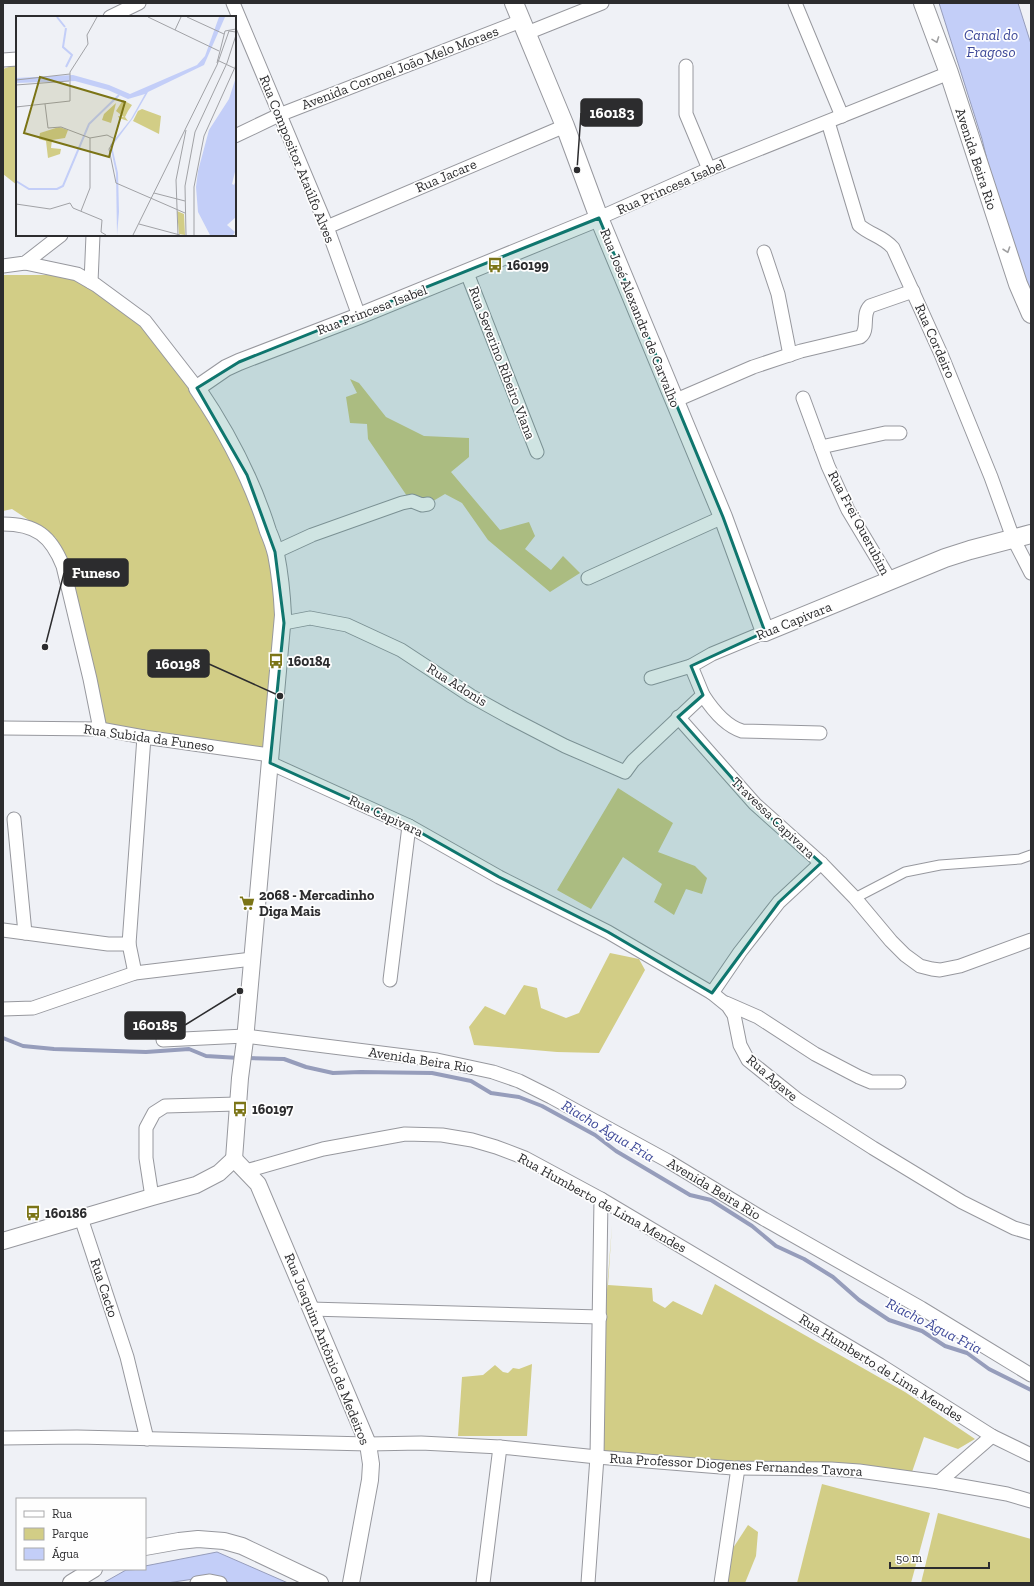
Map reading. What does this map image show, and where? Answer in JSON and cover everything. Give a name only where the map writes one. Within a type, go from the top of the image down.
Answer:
[{"type":"main road","name":"Rua José Alexandre de Carvalho","points":[[514,3],[565,126],[599,218],[723,517],[765,632]]},
{"type":"main road","name":"Avenida Beira Rio","points":[[923,3],[949,73],[1018,284],[1031,314]]},
{"type":"main road","name":"Rua Capivara","points":[[765,632],[890,580],[970,550],[1031,534]]},
{"type":"street","points":[[112,16],[139,3]]},
{"type":"street","name":"Rua Compositor Ataúlfo Alves","points":[[233,3],[327,227],[359,316]]},
{"type":"street","name":"Avenida Coronel João Melo Moraes","points":[[236,136],[279,115],[524,27],[602,3]]},
{"type":"street","points":[[795,3],[842,116]]},
{"type":"street","points":[[3,60],[16,59]]},
{"type":"street","points":[[686,66],[686,114],[709,170]]},
{"type":"street","name":"Rua Princesa Isabel","points":[[197,388],[226,368],[239,362],[467,273],[709,170],[949,73]]},
{"type":"street","name":"Rua Cordeiro","points":[[828,122],[859,225],[864,230],[884,239],[890,245],[913,291],[969,422],[1013,538],[1031,573]]},
{"type":"street","name":"Rua Jacare","points":[[327,227],[565,126]]},
{"type":"street","points":[[25,263],[60,236]]},
{"type":"street","points":[[91,282],[93,236]]},
{"type":"street","points":[[764,252],[778,294],[790,354]]},
{"type":"street","points":[[3,266],[25,263],[77,274],[91,282],[145,321],[197,388],[222,429],[247,475],[276,552],[281,583],[284,623],[279,654],[245,1038],[237,1104],[234,1158],[220,1173],[196,1185],[152,1196],[3,1241]]},
{"type":"street","name":"Rua Severino Ribeiro Viana","points":[[467,273],[536,452]]},
{"type":"street","points":[[674,401],[753,367],[790,354],[860,337],[864,333],[866,311],[870,306],[913,291]]},
{"type":"street","name":"Rua Frei Querubim","points":[[803,398],[821,447],[848,510],[890,580]]},
{"type":"street","points":[[821,447],[885,433],[900,432]]},
{"type":"street","points":[[276,552],[312,535],[402,503],[412,501],[422,505],[428,504]]},
{"type":"street","points":[[588,578],[723,517]]},
{"type":"street","points":[[3,524],[17,524],[35,530],[49,539],[59,556],[63,566],[90,679],[100,729]]},
{"type":"street","name":"Rua Adonis","points":[[284,623],[310,618],[346,625],[401,650],[471,696],[509,717],[565,746],[625,772],[632,761],[678,717]]},
{"type":"street","name":"Rua Capivara","points":[[650,678],[691,666],[712,654],[765,632]]},
{"type":"street","points":[[691,666],[703,695],[708,703],[725,721],[736,729],[742,731],[820,733]]},
{"type":"street","points":[[678,717],[703,695]]},
{"type":"street","name":"Travessa Capivara","points":[[678,717],[755,804],[821,863],[855,898],[891,941],[914,962],[924,967],[940,970],[960,966],[1031,940]]},
{"type":"street","name":"Rua Subida da Funeso","points":[[3,728],[100,729],[270,759]]},
{"type":"street","points":[[134,973],[129,944],[144,737]]},
{"type":"street","name":"Rua Capivara","points":[[270,759],[409,826],[499,877]]},
{"type":"street","points":[[14,819],[25,933]]},
{"type":"street","points":[[390,980],[409,826]]},
{"type":"street","points":[[855,898],[905,872],[940,865],[1020,859],[1031,855]]},
{"type":"street","points":[[712,993],[740,952],[778,902],[821,863]]},
{"type":"street","name":"Rua Agave","points":[[499,877],[608,932],[712,993],[728,1006],[734,1015],[740,1045],[748,1060],[798,1100],[962,1202],[1014,1228],[1031,1233]]},
{"type":"street","points":[[3,930],[108,944],[129,944]]},
{"type":"street","points":[[3,1009],[33,1008],[134,973],[252,959]]},
{"type":"street","points":[[722,1002],[758,1017],[815,1054],[859,1077],[871,1082],[899,1082]]},
{"type":"street","name":"Avenida Beira Rio","points":[[163,1040],[245,1038],[442,1061],[493,1072],[519,1081],[668,1161],[764,1219],[921,1308],[1031,1375]]},
{"type":"street","points":[[152,1196],[146,1151],[146,1128],[154,1113],[165,1106],[237,1104]]},
{"type":"street","name":"Rua Humberto de Lima Mendes","points":[[246,1171],[323,1149],[404,1134],[431,1134],[457,1137],[496,1146],[525,1158],[601,1199],[880,1365],[992,1436],[1031,1455]]},
{"type":"street","points":[[234,1158],[246,1171]]},
{"type":"street","name":"Rua Joaquim Antônio de Medeiros","points":[[246,1171],[258,1184],[368,1444],[371,1464],[370,1480],[351,1583]]},
{"type":"street","points":[[588,1583],[597,1457],[601,1199]]},
{"type":"street","name":"Rua Cacto","points":[[81,1218],[127,1357],[148,1439]]},
{"type":"street","points":[[310,1309],[600,1317]]},
{"type":"street","points":[[940,1482],[992,1436]]},
{"type":"street","name":"Rua Professor Diogenes Fernandes Tavora","points":[[3,1438],[77,1437],[368,1444],[421,1443],[500,1448],[738,1468],[831,1469],[859,1471],[940,1482],[1007,1494],[1031,1500]]},
{"type":"street","points":[[483,1583],[500,1448]]},
{"type":"street","points":[[721,1583],[738,1468]]},
{"type":"street","points":[[146,1547],[198,1539],[224,1541],[249,1549],[320,1583]]},
{"type":"street","points":[[71,1583],[92,1570]]},
{"type":"street","points":[[197,1583],[210,1581],[220,1583]]},
{"type":"highlighted area","points":[[599,218],[723,517],[765,632],[691,666],[703,695],[678,717],[755,804],[821,863],[779,902],[712,993],[608,932],[499,877],[409,826],[270,763],[284,623],[275,552],[247,475],[197,388],[239,362]]},
{"type":"green space","points":[[16,64],[16,184],[3,174],[3,69]]},
{"type":"green space","points":[[3,275],[76,275],[130,313],[201,397],[242,467],[279,576],[267,750],[106,731],[56,538],[12,509],[3,511]]},
{"type":"green space","points":[[350,379],[359,383],[386,417],[424,436],[469,438],[469,457],[451,472],[500,530],[529,522],[535,536],[525,549],[551,570],[563,556],[580,573],[550,592],[488,540],[462,503],[445,494],[428,504],[407,496],[368,439],[367,424],[350,423],[346,397],[357,393]]},
{"type":"green space","points":[[618,788],[673,823],[658,852],[695,866],[707,878],[702,894],[686,889],[674,915],[654,902],[662,884],[623,857],[591,909],[557,890]]},
{"type":"green space","points":[[610,953],[639,959],[645,970],[599,1053],[557,1052],[474,1045],[469,1027],[485,1006],[505,1015],[524,985],[537,988],[541,1008],[566,1018],[579,1013]]},
{"type":"green space","points":[[612,1225],[608,1285],[652,1288],[653,1301],[665,1308],[673,1301],[702,1315],[715,1284],[905,1392],[975,1439],[958,1449],[924,1437],[912,1472],[597,1457],[598,1405]]},
{"type":"green space","points":[[532,1364],[527,1436],[458,1436],[462,1377],[483,1375],[495,1365],[503,1372],[508,1373],[513,1368],[519,1369]]},
{"type":"green space","points":[[822,1484],[930,1513],[911,1583],[797,1583]]},
{"type":"green space","points":[[938,1513],[1031,1539],[1031,1583],[921,1583]]},
{"type":"green space","points":[[748,1525],[758,1532],[756,1556],[745,1583],[721,1583],[724,1562]]},
{"type":"water","name":"Canal do Fragoso","points":[[939,3],[1018,3],[1031,44],[1031,297],[1008,246],[982,139]]},
{"type":"water","points":[[217,1552],[288,1583],[230,1583],[214,1576],[167,1583],[103,1583],[126,1570],[146,1570],[146,1566]]},
{"type":"waterway","name":"Riacho Água Fria","points":[[3,1038],[23,1046],[54,1049],[146,1052],[189,1049],[206,1056],[239,1058]]},
{"type":"waterway","name":"Riacho Água Fria","points":[[246,1058],[284,1059],[306,1067],[333,1073],[432,1073],[471,1081],[491,1093],[519,1097],[542,1106],[595,1135],[616,1151],[690,1195],[711,1200],[752,1226],[776,1246],[804,1259],[833,1277],[859,1300],[889,1320],[922,1331],[945,1346],[967,1353],[989,1369],[1031,1390]]},
{"type":"place","name":"160183","points":[[577,170]]},
{"type":"place","name":"160199","points":[[495,265]]},
{"type":"place","name":"Funeso","points":[[45,647]]},
{"type":"place","name":"160184","points":[[276,661]]},
{"type":"place","name":"160198","points":[[280,696]]},
{"type":"place","name":"2068 - Mercadinho Diga Mais","points":[[247,903]]},
{"type":"place","name":"160185","points":[[240,991]]},
{"type":"place","name":"160197","points":[[240,1109]]},
{"type":"place","name":"160186","points":[[33,1213]]}]
